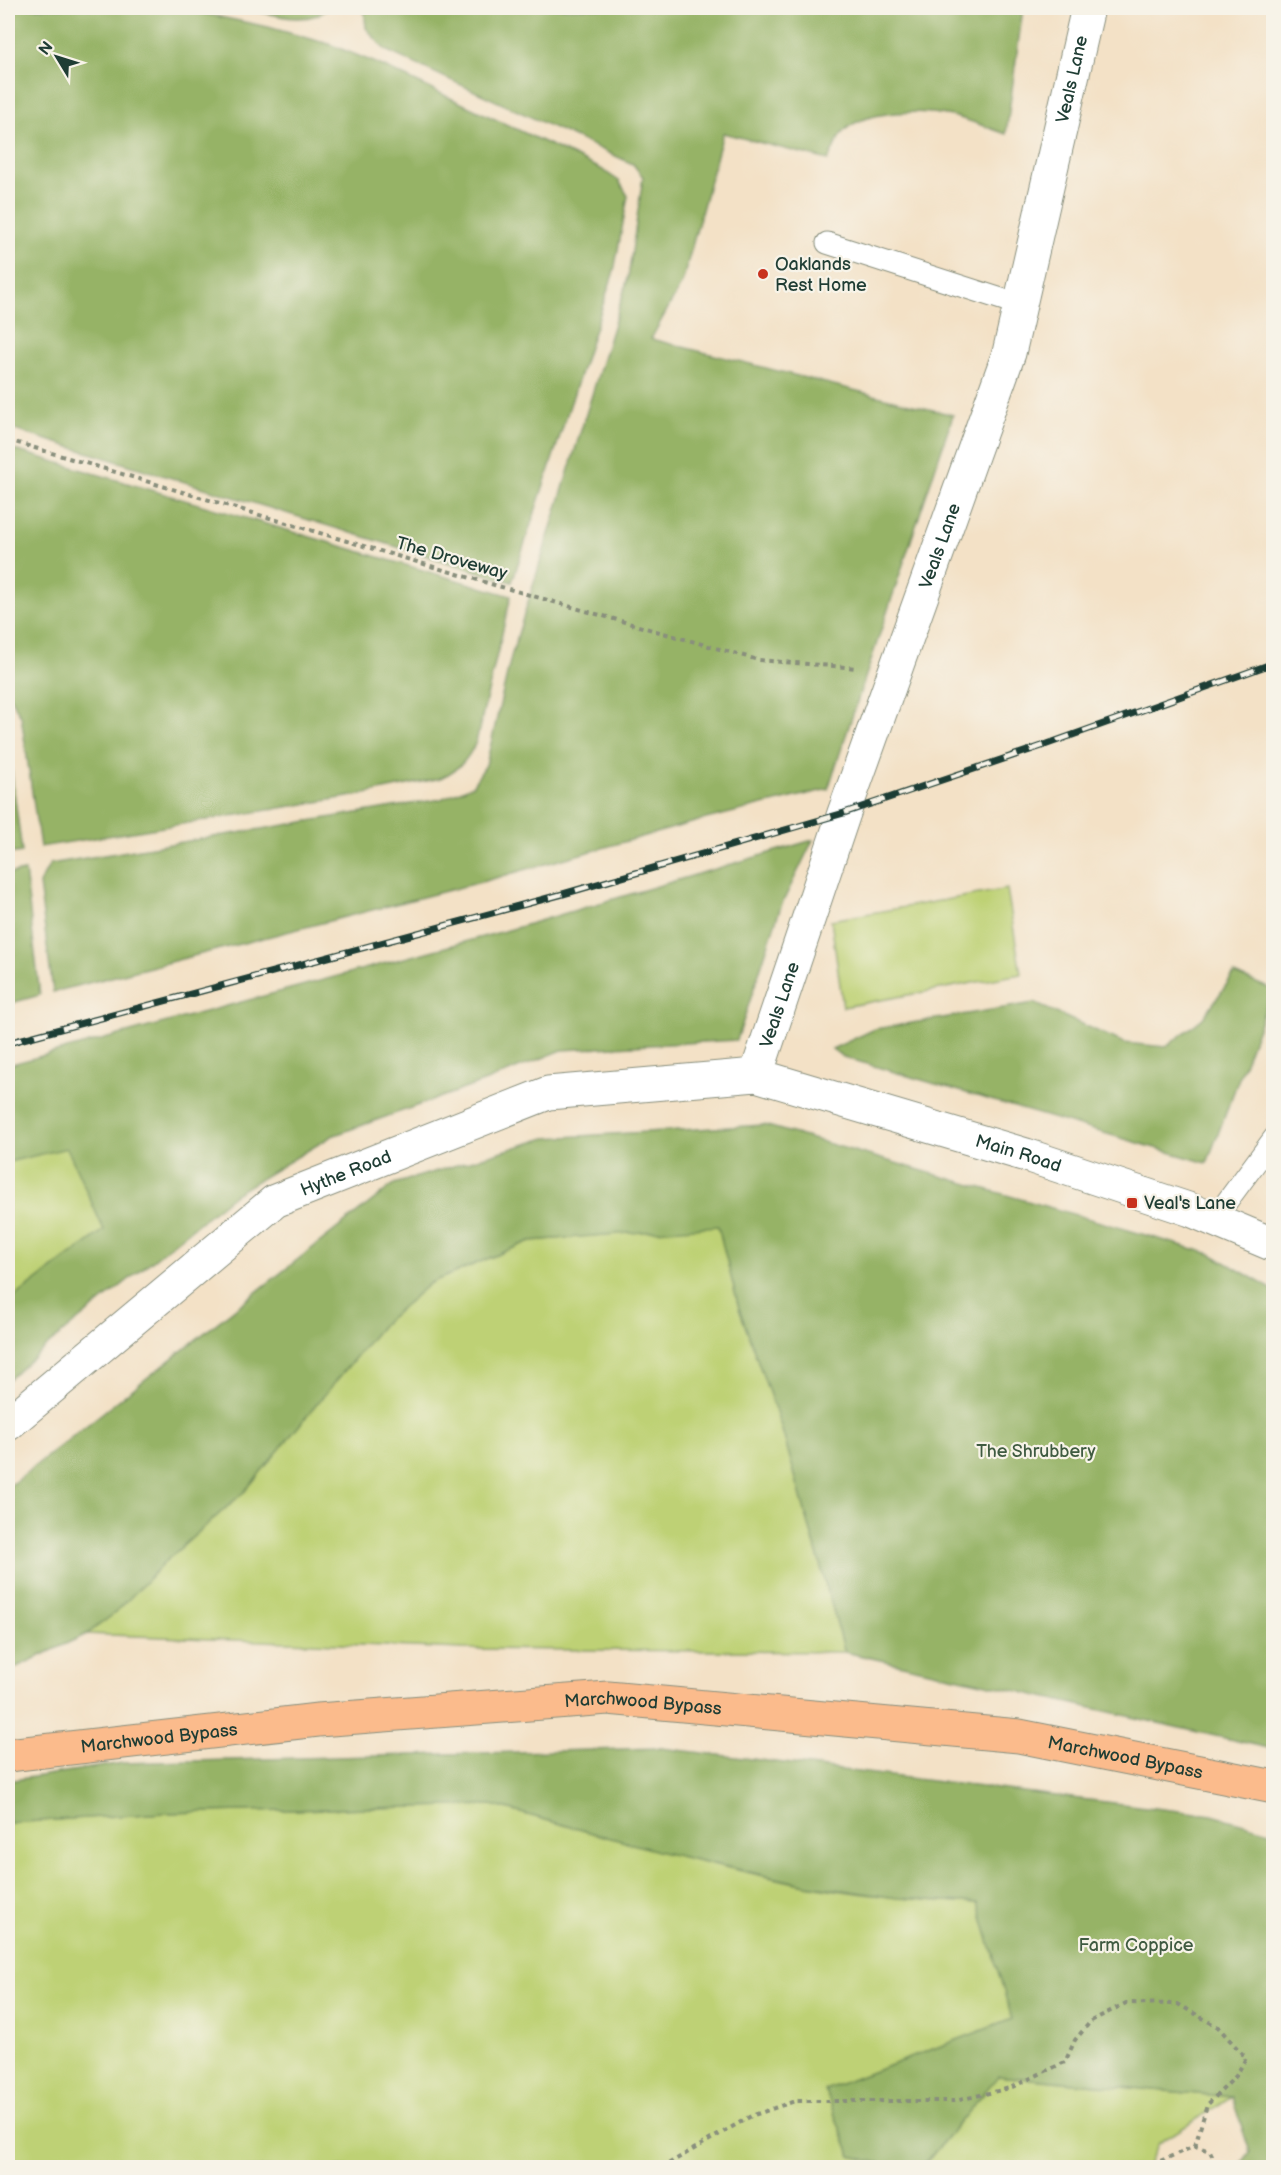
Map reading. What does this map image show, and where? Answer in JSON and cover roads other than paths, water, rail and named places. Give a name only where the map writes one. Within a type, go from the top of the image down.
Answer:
[{"type":"main road","name":"Marchwood Bypass","points":[[8,1755],[318,1720],[608,1698],[1019,1736],[1274,1787]]},
{"type":"street","name":"Veals Lane","points":[[756,1075],[844,813],[1009,353],[1088,8]]},
{"type":"street","name":"Main Road","points":[[756,1075],[1026,1155],[1191,1210],[1274,1245]]},
{"type":"street","name":"Hythe Road","points":[[8,1424],[275,1201],[548,1093],[756,1075]]},
{"type":"lane","points":[[827,243],[1020,305]]},
{"type":"lane","points":[[1214,1219],[1274,1138]]},
{"type":"railway","points":[[8,1043],[563,894],[844,813],[1039,747],[1274,663]]},
{"type":"place","name":"Oaklands Rest Home","points":[[763,274]]},
{"type":"place","name":"Veal's Lane","points":[[1132,1203]]},
{"type":"park label","name":"The Shrubbery","points":[[1036,1451]]},
{"type":"park label","name":"Farm Coppice","points":[[1136,1945]]}]
